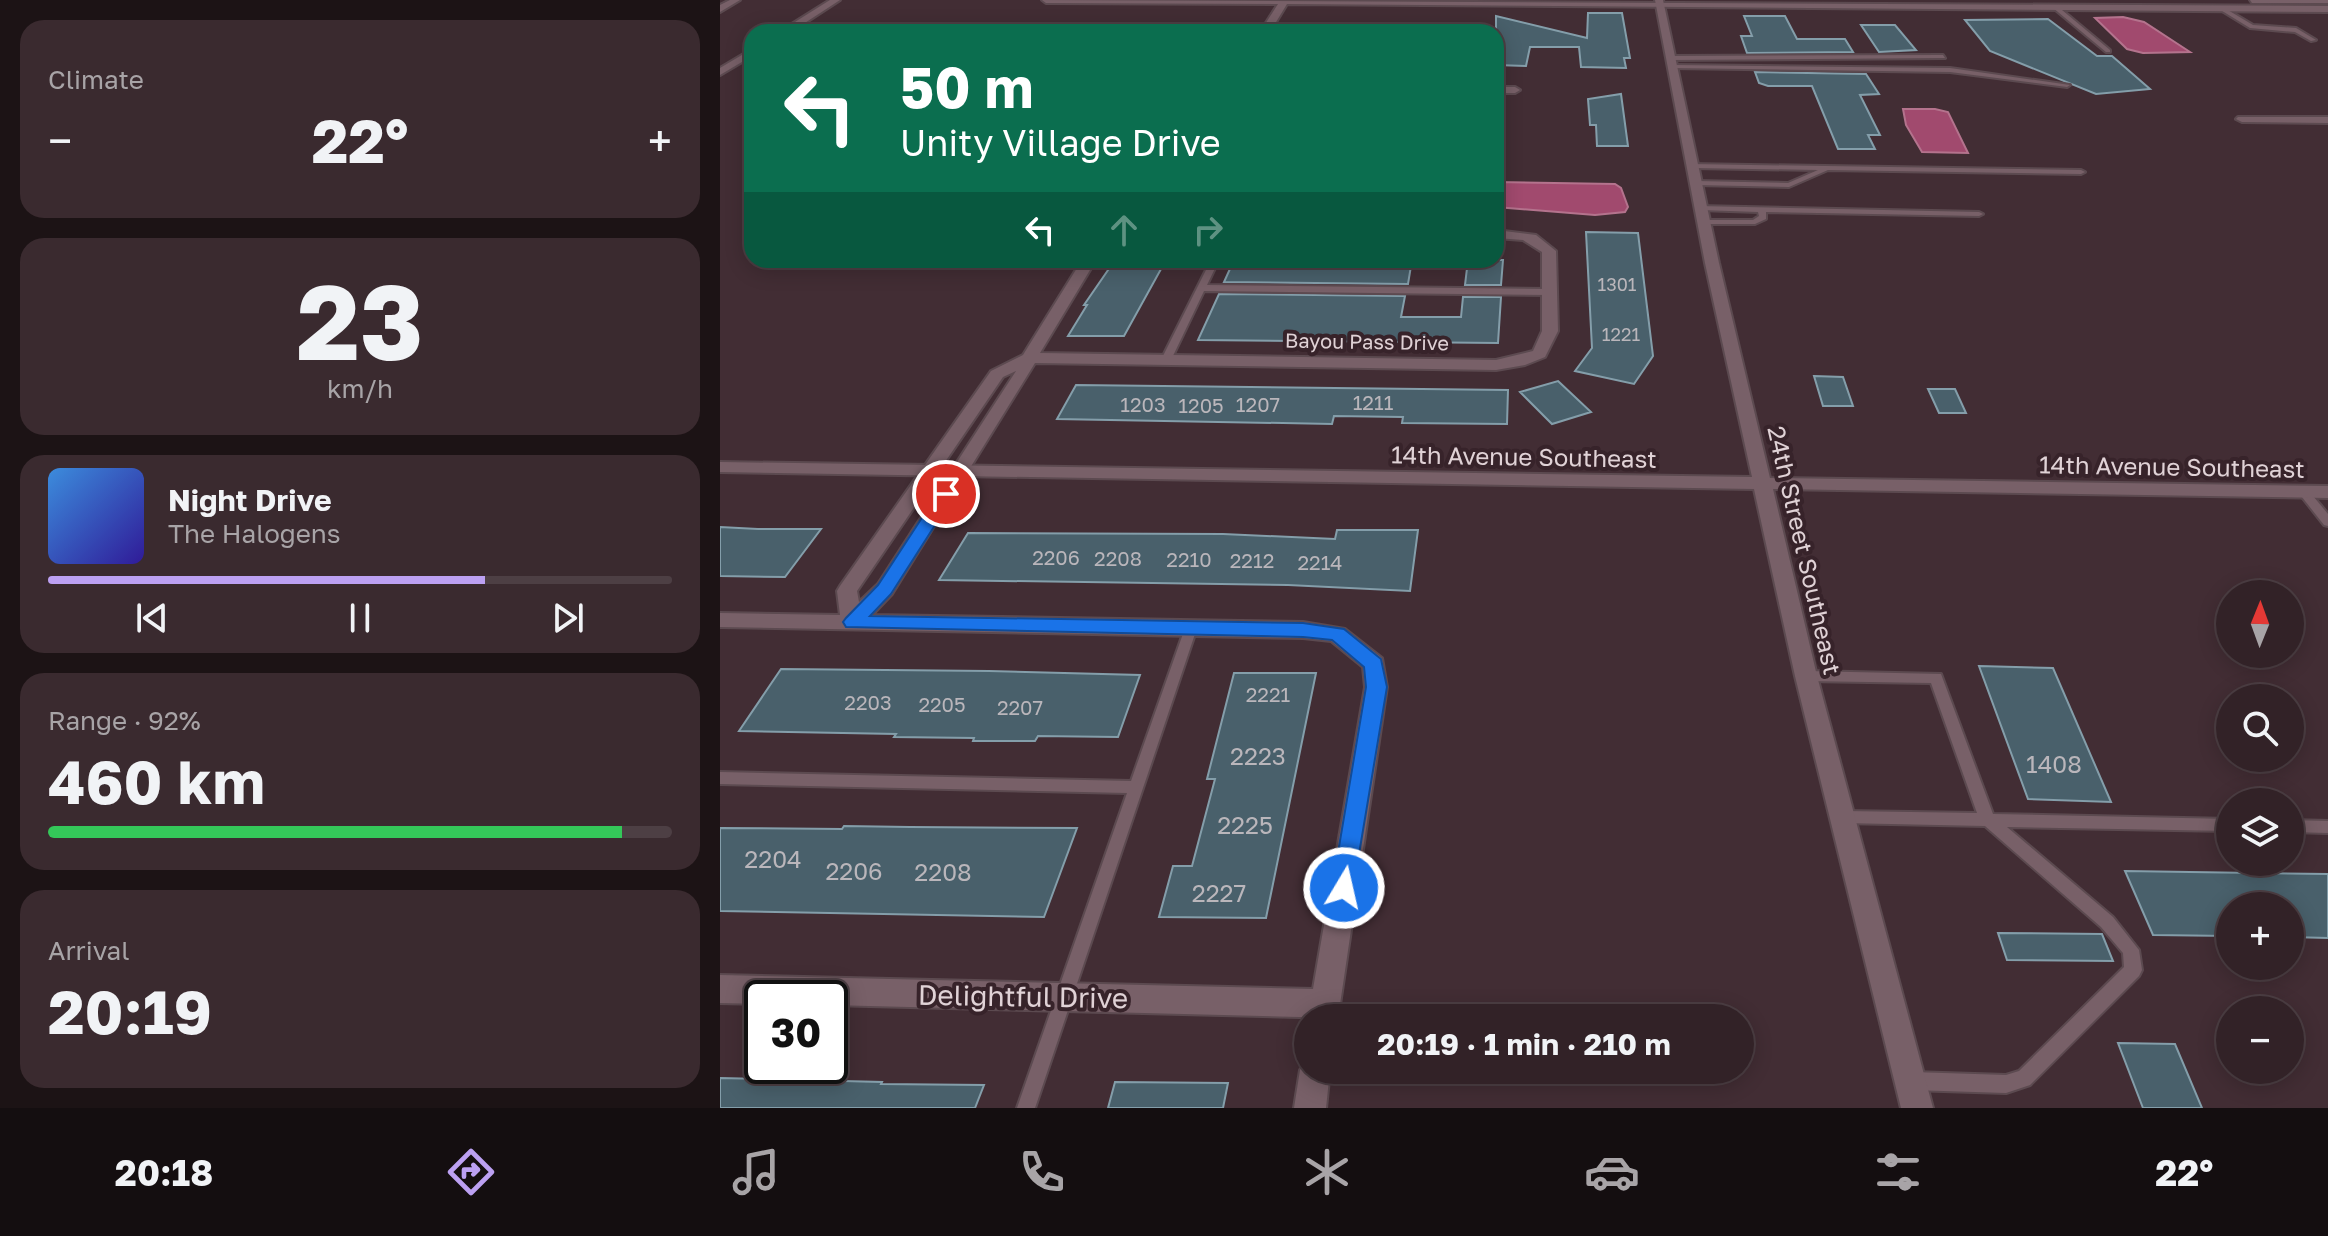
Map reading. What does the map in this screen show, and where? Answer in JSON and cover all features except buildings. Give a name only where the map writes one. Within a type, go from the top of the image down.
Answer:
[{"type":"street","points":[[720,9],[736,0]]},
{"type":"street","points":[[797,24],[836,0]]},
{"type":"street","points":[[1046,0],[2328,9]]},
{"type":"street","points":[[1270,24],[1285,1]]},
{"type":"street","name":"24th Street Southeast","points":[[1659,2],[1702,215],[1806,676],[1917,1108]]},
{"type":"street","points":[[720,72],[744,57]]},
{"type":"street","points":[[1504,90],[1515,90]]},
{"type":"street","points":[[2242,119],[2328,120]]},
{"type":"street","name":"Bayou Pass Drive","points":[[1029,358],[1496,365],[1519,362],[1539,354],[1550,331],[1549,251],[1542,242],[1526,236],[1504,235]]},
{"type":"street","points":[[852,622],[885,589],[1023,374],[1029,358],[1084,268]]},
{"type":"street","points":[[852,622],[847,591],[997,374],[1029,358]]},
{"type":"street","name":"14th Avenue Southeast","points":[[720,467],[2328,492]]},
{"type":"street","points":[[720,620],[1191,628],[1337,634],[1374,664],[1376,687],[1325,1004]]},
{"type":"street","name":"Delightful Drive","points":[[720,989],[1064,997],[1294,1009]]},
{"type":"street","points":[[1310,1108],[1313,1084]]},
{"type":"lane","points":[[2251,0],[2328,1]]},
{"type":"lane","points":[[2251,0],[2264,8]]},
{"type":"lane","points":[[2054,6],[2108,51]]},
{"type":"lane","points":[[2221,8],[2252,27],[2296,30],[2313,40]]},
{"type":"lane","points":[[1672,62],[1943,57]]},
{"type":"lane","points":[[1672,62],[1950,70],[2067,85]]},
{"type":"lane","points":[[1694,175],[1789,185],[1814,177],[1827,168]]},
{"type":"lane","points":[[1694,175],[1827,168],[2081,172]]},
{"type":"lane","points":[[1702,215],[1755,222],[1763,217],[1762,209]]},
{"type":"lane","points":[[1702,215],[1762,209],[1979,214]]},
{"type":"lane","points":[[1166,360],[1211,268]]},
{"type":"lane","points":[[1201,288],[1549,292]]},
{"type":"lane","points":[[2304,492],[2328,522]]},
{"type":"lane","points":[[1026,1108],[1191,628]]},
{"type":"lane","points":[[1806,676],[1936,678],[1987,819],[2107,922],[2131,950],[2133,970],[2024,1079],[2006,1084],[1910,1081]]},
{"type":"lane","points":[[720,778],[1137,787]]},
{"type":"lane","points":[[1843,817],[2216,825]]},
{"type":"lane","points":[[2304,826],[2328,827]]},
{"type":"shaded area","points":[[2123,17],[2144,22],[2190,52],[2143,53],[2127,49],[2095,18]]},
{"type":"shaded area","points":[[1903,109],[1948,112],[1968,153],[1922,152],[1906,125]]},
{"type":"shaded area","points":[[1504,182],[1615,184],[1621,188],[1628,207],[1625,212],[1595,215],[1504,208]]},
{"type":"route","points":[[946,494],[885,589],[852,622],[1303,630],[1337,634],[1374,664],[1376,687],[1344,888]]}]
